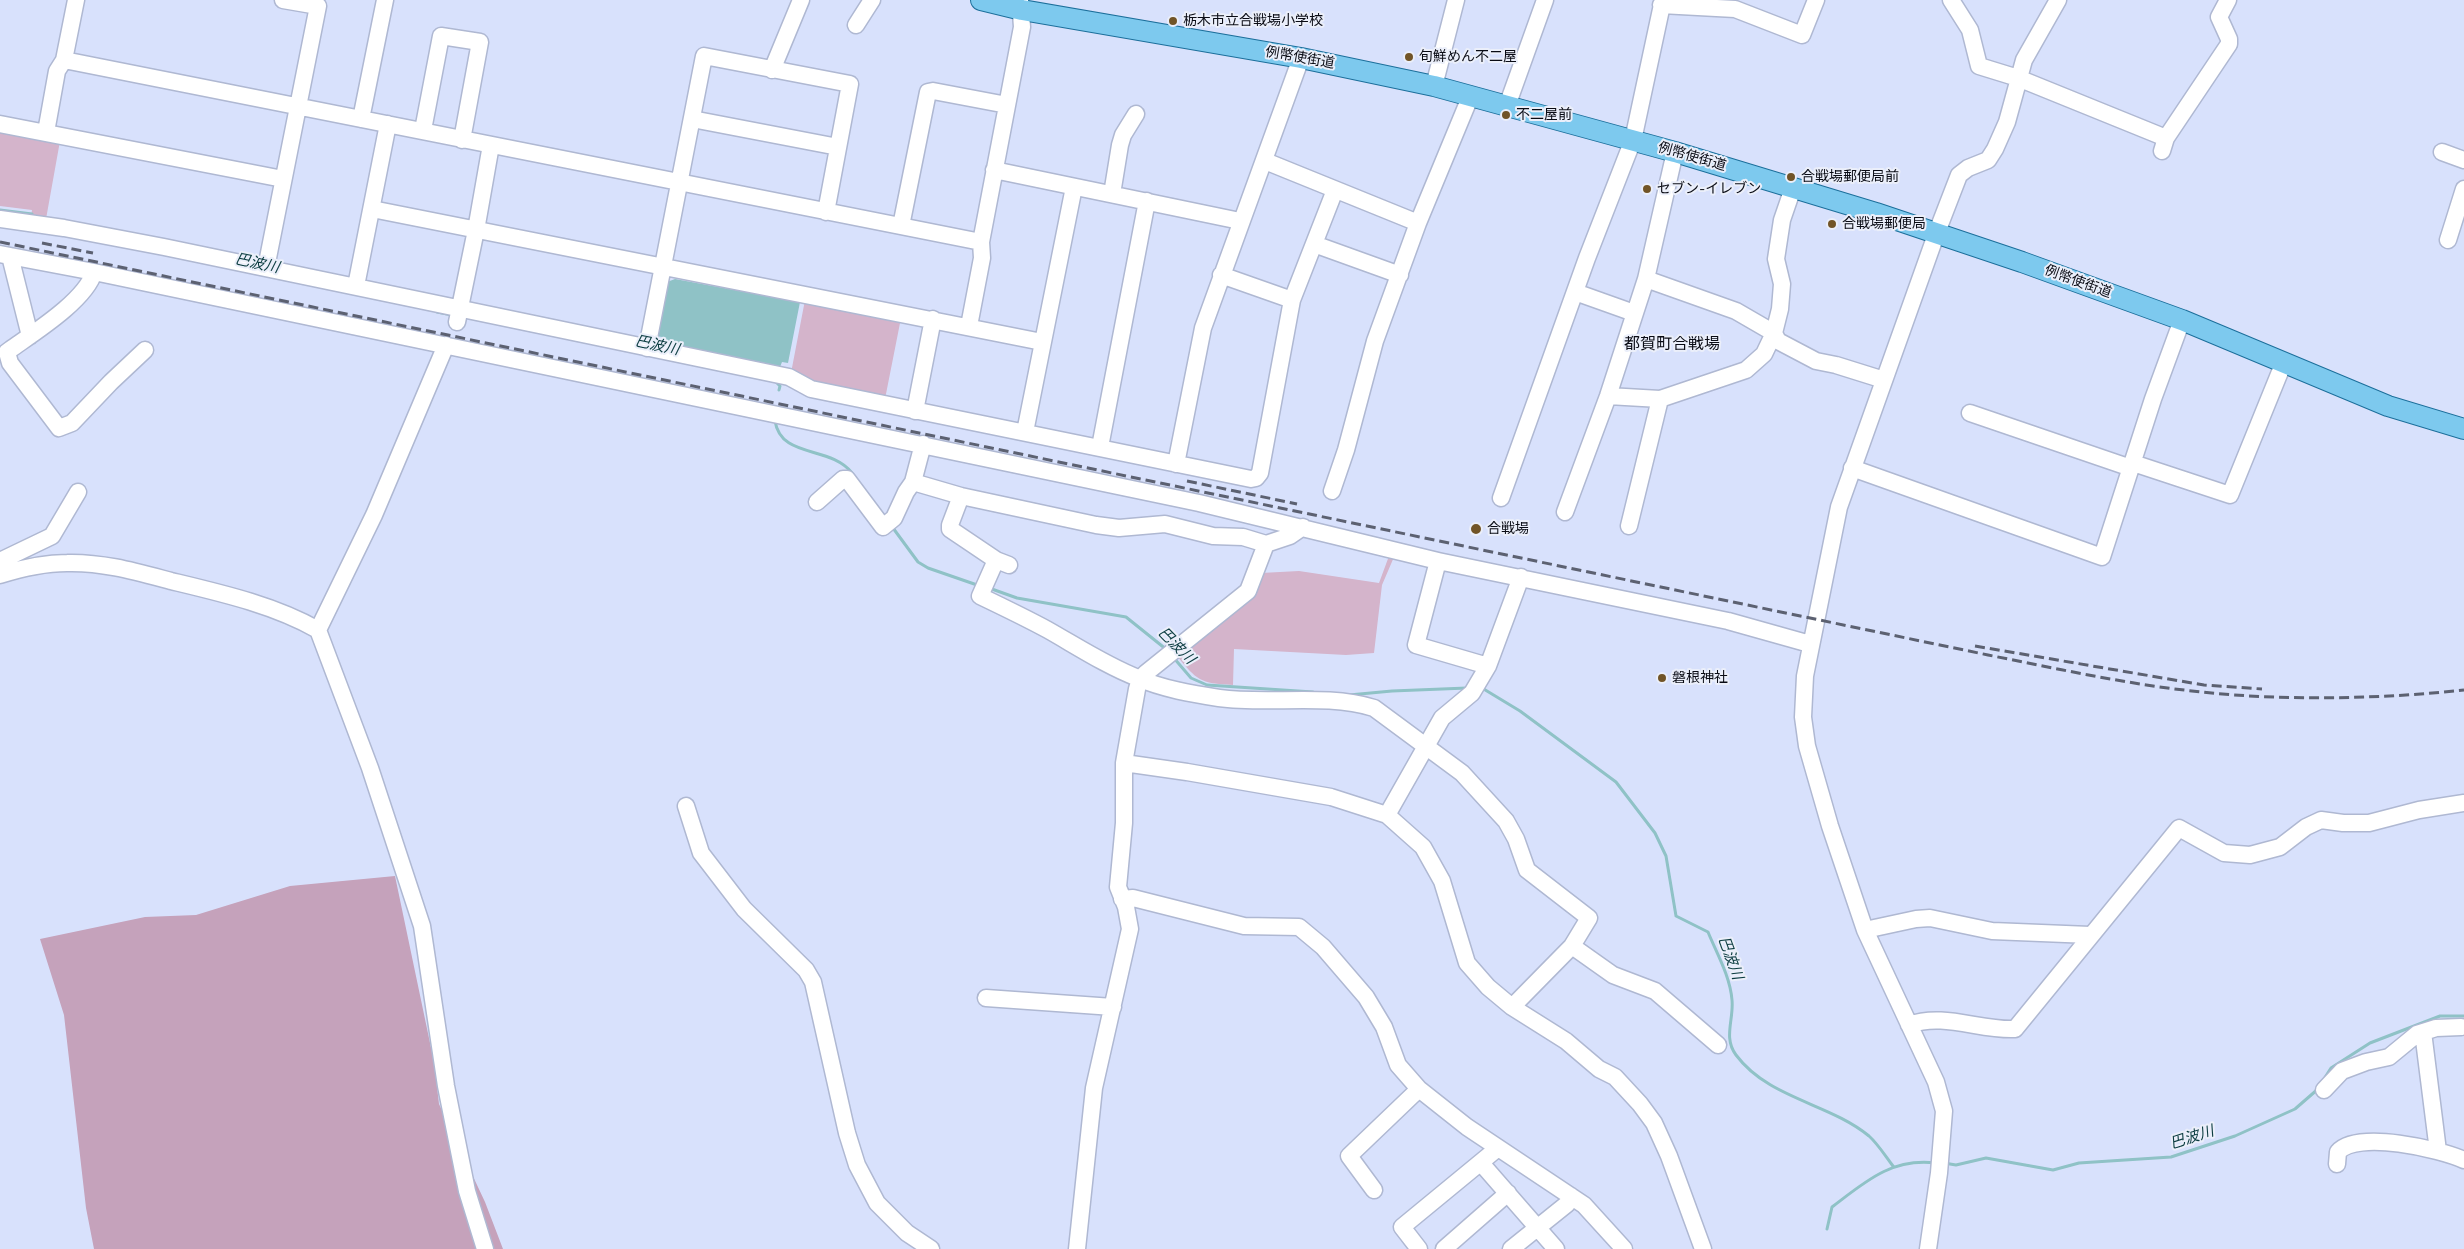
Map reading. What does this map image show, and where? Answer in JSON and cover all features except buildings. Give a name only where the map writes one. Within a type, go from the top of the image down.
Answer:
[{"type":"main road","name":"例幣使街道","points":[[981,0],[1021,5],[1301,58],[1434,86],[1675,152],[1937,232],[2182,320],[2388,406],[2464,429]]},
{"type":"street","points":[[46,132],[57,71],[64,60],[76,0]]},
{"type":"street","points":[[266,268],[318,6],[283,0]]},
{"type":"street","points":[[361,119],[385,0]]},
{"type":"street","points":[[772,70],[801,0]]},
{"type":"street","points":[[856,25],[872,0]]},
{"type":"street","points":[[1434,86],[1456,0]]},
{"type":"street","points":[[1508,106],[1544,0]]},
{"type":"street","points":[[1501,498],[1575,292],[1633,140],[1662,3],[1736,9],[1802,35],[1816,0]]},
{"type":"street","points":[[1951,0],[1970,30],[1979,66],[2018,78],[2164,145],[2229,44],[2220,17],[2228,0]]},
{"type":"street","points":[[1928,1249],[1939,1169],[1944,1111],[1936,1082],[1865,930],[1830,826],[1807,746],[1803,704],[1810,644],[1832,538],[1852,468],[1937,232],[1959,176],[1968,168],[1988,160],[1995,149],[2007,122],[2024,60],[2058,0]]},
{"type":"street","points":[[969,326],[982,258],[981,242],[1022,27],[1021,5]]},
{"type":"street","points":[[423,130],[441,36],[480,42],[462,140]]},
{"type":"street","points":[[647,348],[704,56],[850,84],[826,212]]},
{"type":"street","points":[[1176,464],[1203,328],[1240,221],[1265,161],[1301,58]]},
{"type":"street","points":[[64,60],[981,242]]},
{"type":"street","points":[[901,226],[928,92],[933,91],[1007,105]]},
{"type":"street","points":[[1332,491],[1346,450],[1375,341],[1418,223],[1471,95]]},
{"type":"street","points":[[1112,194],[1123,135],[1136,114]]},
{"type":"street","points":[[692,119],[838,147]]},
{"type":"street","points":[[0,124],[283,178]]},
{"type":"street","points":[[356,286],[388,124]]},
{"type":"street","points":[[458,315],[491,145]]},
{"type":"street","points":[[1565,512],[1608,396],[1646,279],[1675,152]]},
{"type":"street","points":[[2442,152],[2464,160]]},
{"type":"street","points":[[1265,161],[1418,223]]},
{"type":"street","points":[[994,170],[1240,221]]},
{"type":"street","points":[[1025,432],[1074,187]]},
{"type":"street","points":[[1608,396],[1660,399],[1746,370],[1764,354],[1774,333],[1780,309],[1782,284],[1776,259],[1782,220],[1793,188]]},
{"type":"street","points":[[2454,237],[2464,189]]},
{"type":"street","points":[[0,219],[64,228],[356,286],[458,315],[647,348],[789,377],[811,390],[1100,447],[1246,479],[1258,476],[1292,300],[1335,190]]},
{"type":"street","points":[[1100,447],[1147,201]]},
{"type":"street","points":[[372,210],[969,326],[1042,342]]},
{"type":"street","points":[[1314,244],[1400,275]]},
{"type":"street","points":[[30,336],[5,255],[923,444],[1303,527],[1438,561],[1728,621],[1810,644]]},
{"type":"street","points":[[94,272],[89,286],[30,336],[10,349],[7,358],[59,428],[72,423],[145,350]]},
{"type":"street","points":[[1221,275],[1292,300]]},
{"type":"street","points":[[1646,279],[1736,311],[1774,333],[1778,341],[1816,361],[1836,365],[1884,380]]},
{"type":"street","points":[[1575,292],[1634,313]]},
{"type":"street","points":[[915,411],[933,319]]},
{"type":"street","points":[[1852,468],[2102,557],[2153,399],[2182,320]]},
{"type":"street","points":[[318,630],[374,514],[446,345]]},
{"type":"street","points":[[1970,413],[2132,466],[2230,495],[2284,362]]},
{"type":"street","points":[[1629,526],[1660,399]]},
{"type":"street","points":[[817,502],[843,479],[847,479],[883,527],[894,518],[906,492],[913,482],[923,444]]},
{"type":"street","points":[[913,482],[961,496],[1096,526],[1119,528],[1165,524],[1212,536],[1243,537],[1266,544],[1290,536],[1303,527]]},
{"type":"street","points":[[0,561],[52,536],[78,492]]},
{"type":"street","points":[[961,496],[950,529],[1002,563],[980,596],[1140,679],[1184,692],[1256,702],[1357,703],[1374,708],[1462,773],[1506,821],[1516,839],[1530,874],[1590,918],[1572,946],[1512,1007]]},
{"type":"street","points":[[1077,1249],[1094,1088],[1130,929],[1118,887],[1124,823],[1124,763],[1140,679],[1248,591],[1266,544]]},
{"type":"street","points":[[1438,561],[1416,645],[1488,666]]},
{"type":"street","points":[[0,574],[20,569],[66,563],[106,565],[203,589],[293,616],[318,630],[373,777],[422,926],[446,1086],[466,1191],[485,1249]]},
{"type":"street","points":[[1387,815],[1442,718],[1472,693],[1488,666],[1521,577]]},
{"type":"street","points":[[1124,763],[1331,797],[1387,815],[1423,847],[1442,881],[1467,963],[1488,987],[1512,1007],[1566,1041],[1599,1069],[1615,1077],[1640,1104],[1654,1123],[1669,1156],[1703,1249]]},
{"type":"street","points":[[1909,1025],[1927,1021],[1946,1021],[1994,1029],[2015,1029],[2179,828],[2224,853],[2250,855],[2280,846],[2306,827],[2322,820],[2343,823],[2369,823],[2419,810],[2464,803]]},
{"type":"street","points":[[686,806],[701,853],[744,909],[806,970],[814,982],[847,1133],[857,1165],[877,1203],[907,1233],[932,1249]]},
{"type":"street","points":[[1122,899],[1133,898],[1244,926],[1299,927],[1323,947],[1366,997],[1384,1027],[1398,1065],[1419,1089],[1498,1148],[1571,1196],[1595,1215],[1624,1249]]},
{"type":"street","points":[[1865,930],[1930,918],[1992,931],[2090,935]]},
{"type":"street","points":[[1572,946],[1613,974],[1655,991],[1718,1046]]},
{"type":"street","points":[[986,998],[1112,1007]]},
{"type":"street","points":[[2324,1090],[2342,1071],[2366,1062],[2381,1061],[2389,1057],[2409,1038],[2436,1028],[2461,1027]]},
{"type":"street","points":[[2423,1032],[2438,1150]]},
{"type":"street","points":[[1374,1190],[1349,1156],[1419,1089]]},
{"type":"street","points":[[2337,1164],[2338,1152],[2342,1148],[2360,1143],[2438,1150],[2464,1160]]},
{"type":"street","points":[[1419,1249],[1402,1227],[1498,1148]]},
{"type":"street","points":[[1481,1163],[1556,1249]]},
{"type":"street","points":[[1444,1249],[1508,1193]]},
{"type":"street","points":[[1511,1249],[1566,1204],[1571,1196]]},
{"type":"shaded area","points":[[0,131],[60,141],[46,219],[31,217],[32,210],[0,206]]},
{"type":"shaded area","points":[[675,279],[800,302],[788,363],[782,362],[780,367],[661,346],[662,337],[656,336],[667,282]]},
{"type":"shaded area","points":[[805,300],[901,318],[885,399],[814,385],[791,373]]},
{"type":"shaded area","points":[[1389,556],[1394,557],[1382,585],[1374,653],[1346,655],[1234,649],[1233,685],[1213,683],[1200,679],[1176,655],[1261,573],[1299,571],[1379,583]]},
{"type":"shaded area","points":[[395,876],[434,1062],[439,1104],[485,1202],[503,1249],[94,1249],[86,1208],[64,1015],[40,939],[145,917],[196,915],[290,886]]},
{"type":"waterway","name":"巴波川","points":[[0,210],[32,214]]},
{"type":"waterway","name":"巴波川","points":[[437,312],[452,315]]},
{"type":"waterway","name":"巴波川","points":[[776,382],[780,386],[779,390]]},
{"type":"waterway","name":"巴波川","points":[[775,421],[779,433],[786,441],[796,447],[832,458],[843,464],[852,473]]},
{"type":"waterway","name":"巴波川","points":[[893,528],[918,562],[928,568],[980,586]]},
{"type":"waterway","name":"巴波川","points":[[989,588],[1017,598],[1126,617],[1167,650]]},
{"type":"waterway","name":"巴波川","points":[[1173,657],[1191,678],[1207,685],[1313,692]]},
{"type":"waterway","name":"巴波川","points":[[1349,695],[1467,688]]},
{"type":"waterway","name":"巴波川","points":[[1482,688],[1520,711],[1616,782],[1655,833],[1666,856],[1676,916],[1708,932],[1726,974],[1732,1000],[1730,1042],[1736,1055],[1765,1082],[1836,1116],[1869,1136],[1893,1166]]},
{"type":"waterway","name":"巴波川","points":[[2324,1079],[2331,1068],[2370,1043],[2440,1016],[2464,1016]]},
{"type":"waterway","name":"巴波川","points":[[1944,1163],[1956,1165],[1986,1158],[2053,1170],[2079,1163],[2171,1157],[2235,1136],[2295,1109],[2318,1089]]},
{"type":"waterway","name":"巴波川","points":[[1827,1229],[1832,1207],[1867,1181],[1892,1168],[1905,1164],[1919,1162],[1935,1163]]},
{"type":"railway","points":[[0,242],[2095,676],[2175,689],[2266,697],[2367,697],[2464,690]]},
{"type":"railway","points":[[42,243],[93,253]]},
{"type":"railway","points":[[1187,481],[1297,504]]},
{"type":"railway","points":[[1975,646],[2204,685],[2262,689]]},
{"type":"place","name":"栃木市立合戦場小学校","points":[[1173,21]]},
{"type":"place","name":"旬鮮めん不二屋","points":[[1409,57]]},
{"type":"place","name":"不二屋前","points":[[1506,115]]},
{"type":"place","name":"合戦場郵便局前","points":[[1791,177]]},
{"type":"place","name":"セブン-イレブン","points":[[1647,189]]},
{"type":"place","name":"合戦場郵便局","points":[[1832,224]]},
{"type":"place","name":"合戦場","points":[[1476,529]]},
{"type":"place","name":"磐根神社","points":[[1662,678]]},
{"type":"district","name":"都賀町合戦場","points":[[1672,345]]}]
